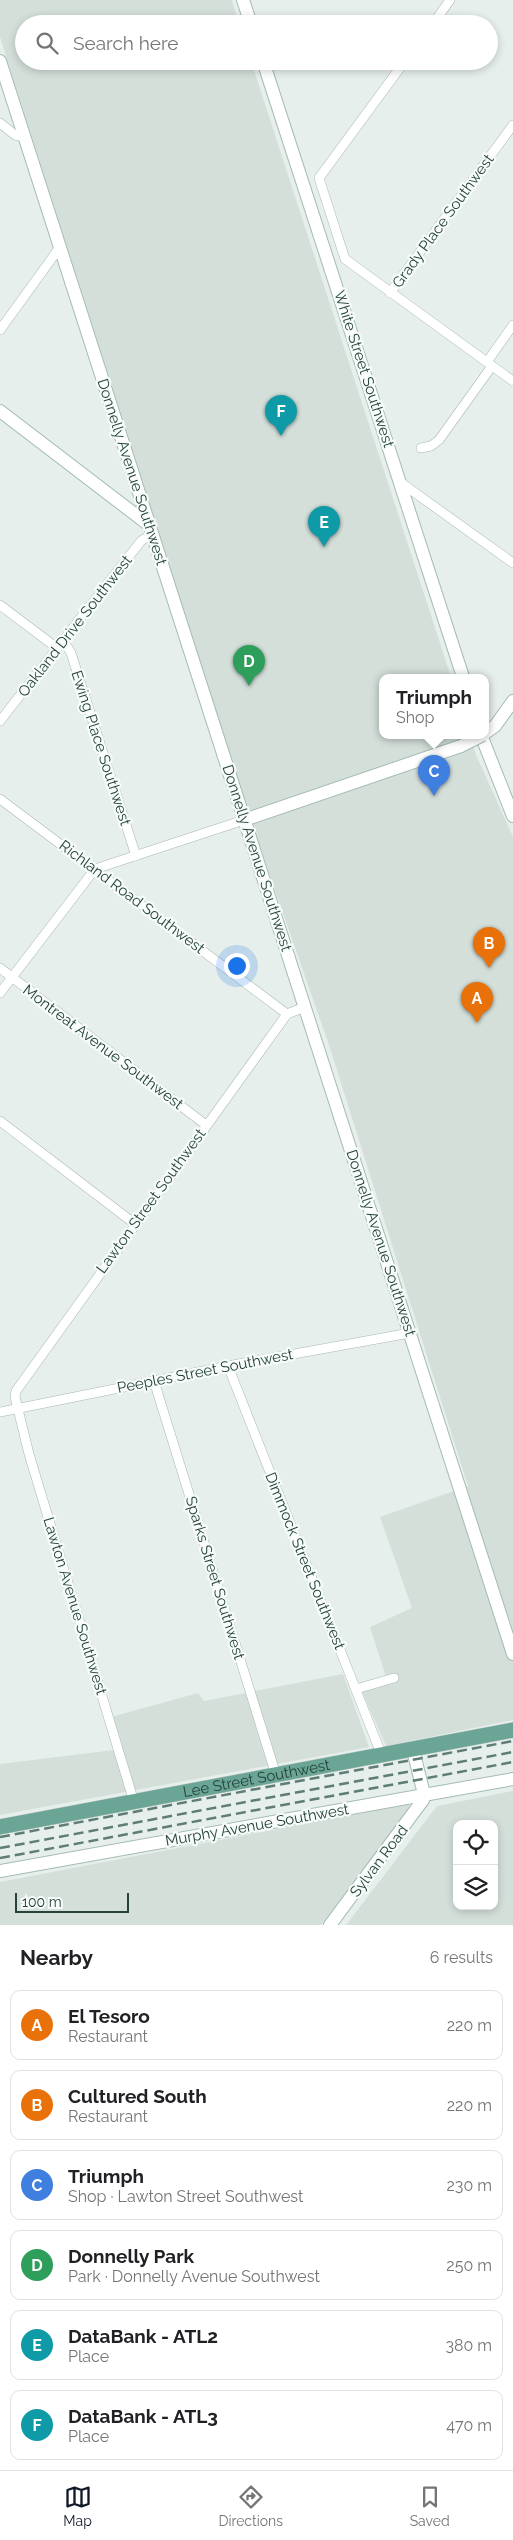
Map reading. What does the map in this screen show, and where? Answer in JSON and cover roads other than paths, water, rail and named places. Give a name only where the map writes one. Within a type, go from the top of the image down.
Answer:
[{"type":"main road","name":"Lee Street Southwest","points":[[0,1827],[513,1730]]},
{"type":"street","points":[[243,0],[248,15]]},
{"type":"street","points":[[439,15],[450,0]]},
{"type":"street","name":"Donnelly Avenue Southwest","points":[[0,61],[513,1654]]},
{"type":"street","name":"White Street Southwest","points":[[266,70],[462,674]]},
{"type":"street","points":[[398,70],[319,178],[343,256],[513,381]]},
{"type":"street","points":[[0,124],[15,134],[24,137]]},
{"type":"street","name":"Grady Place Southwest","points":[[390,292],[513,125]]},
{"type":"street","points":[[0,330],[60,248]]},
{"type":"street","points":[[421,448],[431,446],[439,440],[513,324]]},
{"type":"street","points":[[0,411],[151,529]]},
{"type":"street","points":[[400,482],[513,563]]},
{"type":"street","name":"Oakland Drive Southwest","points":[[0,721],[151,529]]},
{"type":"street","points":[[0,605],[57,648]]},
{"type":"street","name":"Ewing Place Southwest","points":[[63,640],[71,653],[136,856]]},
{"type":"street","points":[[489,728],[513,701]]},
{"type":"street","points":[[0,993],[95,870],[461,746],[474,739]]},
{"type":"street","points":[[487,739],[513,816]]},
{"type":"street","name":"Richland Road Southwest","points":[[0,800],[287,1014]]},
{"type":"street","name":"Montreat Avenue Southwest","points":[[0,968],[206,1125]]},
{"type":"street","name":"Lawton Street Southwest","points":[[18,1409],[15,1397],[16,1391],[287,1014],[305,1006]]},
{"type":"street","points":[[0,1121],[135,1224]]},
{"type":"street","name":"Peeples Street Southwest","points":[[0,1412],[228,1366],[410,1333]]},
{"type":"street","name":"Dimmock Street Southwest","points":[[228,1366],[382,1756]]},
{"type":"street","name":"Sparks Street Southwest","points":[[154,1381],[276,1775]]},
{"type":"street","name":"Lawton Avenue Southwest","points":[[18,1409],[134,1802]]},
{"type":"street","points":[[356,1690],[394,1678]]},
{"type":"street","points":[[414,1750],[424,1794]]},
{"type":"street","name":"Murphy Avenue Southwest","points":[[0,1871],[513,1779]]},
{"type":"street","name":"Sylvan Road","points":[[330,1925],[401,1832],[419,1806],[424,1794]]},
{"type":"railway","points":[[0,1837],[513,1741]]},
{"type":"railway","points":[[0,1848],[513,1752]]},
{"type":"railway","points":[[0,1858],[513,1762]]},
{"type":"place","name":"DataBank - ATL3","points":[[281,436]]},
{"type":"place","name":"DataBank - ATL2","points":[[324,547]]},
{"type":"place","name":"Donnelly Park","points":[[249,686]]},
{"type":"place","name":"Triumph","points":[[434,796]]},
{"type":"place","name":"Cultured South","points":[[489,968]]},
{"type":"place","name":"El Tesoro","points":[[477,1023]]}]
